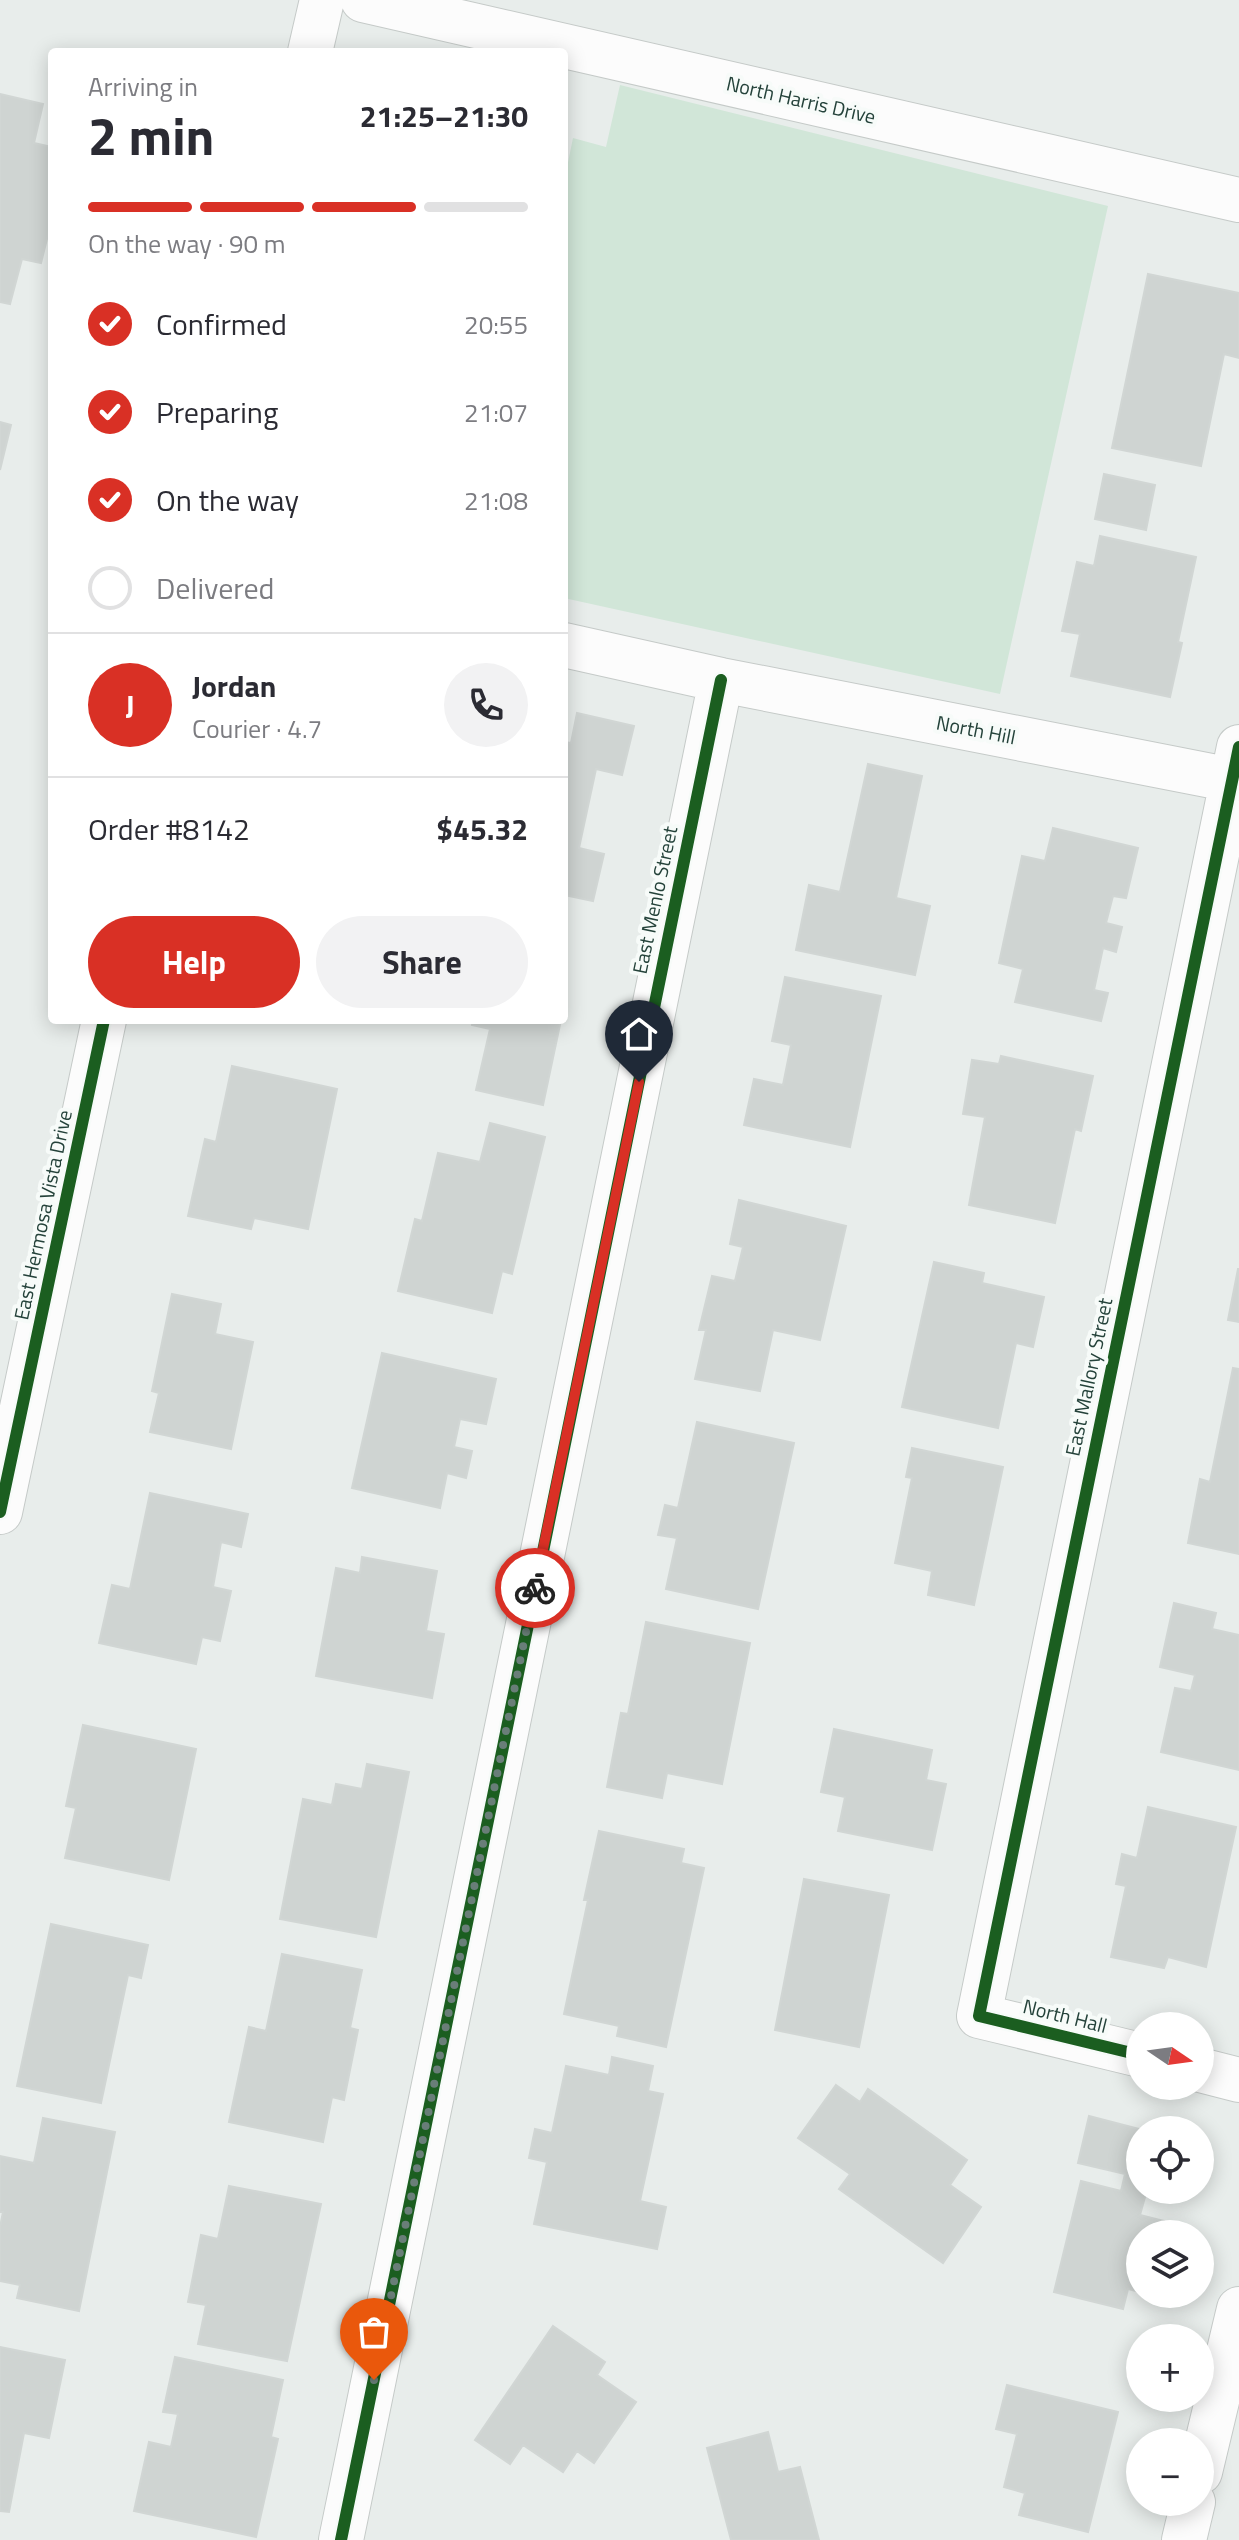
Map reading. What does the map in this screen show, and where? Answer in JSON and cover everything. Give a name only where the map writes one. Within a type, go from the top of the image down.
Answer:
[{"type":"street","points":[[311,48],[322,0]]},
{"type":"street","name":"North Harris Drive","points":[[363,0],[1239,200]]},
{"type":"street","name":"North Hill","points":[[568,646],[721,680],[1235,764]]},
{"type":"street","name":"East Menlo Street","points":[[351,2538],[721,680]]},
{"type":"street","name":"East Mallory Street","points":[[979,2016],[1235,764]]},
{"type":"street","name":"East Hermosa Vista Drive","points":[[0,1512],[103,1024]]},
{"type":"street","name":"North Hall","points":[[979,2016],[1126,2052]]},
{"type":"street","points":[[1214,2074],[1239,2080]]},
{"type":"street","points":[[1211,2428],[1239,2309]]},
{"type":"street","points":[[1184,2540],[1190,2516]]},
{"type":"green space","points":[[620,85],[1108,206],[1000,694],[568,599],[568,162],[573,138],[606,147]]},
{"type":"building","points":[[0,94],[43,104],[34,143],[48,146],[48,235],[41,263],[22,259],[10,304],[0,302]]},
{"type":"building","points":[[1148,274],[1239,293],[1239,358],[1224,354],[1201,466],[1112,448]]},
{"type":"building","points":[[0,422],[11,425],[0,470]]},
{"type":"building","points":[[1104,474],[1155,485],[1146,530],[1095,519]]},
{"type":"building","points":[[1100,536],[1196,557],[1170,697],[1071,676],[1080,634],[1062,631],[1077,562],[1094,566]]},
{"type":"building","points":[[577,713],[634,726],[622,775],[596,769],[579,848],[604,854],[593,901],[568,896],[568,743],[571,743]]},
{"type":"building","points":[[868,764],[922,776],[896,898],[930,906],[915,975],[796,950],[809,885],[840,892]]},
{"type":"building","points":[[1053,828],[1138,848],[1126,898],[1113,896],[1106,923],[1122,927],[1116,952],[1103,948],[1094,990],[1108,993],[1101,1021],[1015,1002],[1023,969],[999,963],[1022,856],[1045,861]]},
{"type":"building","points":[[785,977],[881,996],[850,1147],[744,1125],[754,1079],[783,1085],[791,1045],[772,1041]]},
{"type":"building","points":[[560,1024],[543,1105],[476,1090],[490,1029],[472,1025]]},
{"type":"building","points":[[1001,1056],[1093,1076],[1081,1131],[1075,1129],[1055,1223],[969,1205],[985,1117],[963,1114],[972,1060],[999,1064]]},
{"type":"building","points":[[232,1066],[337,1089],[308,1229],[254,1218],[251,1229],[188,1216],[205,1139],[216,1142]]},
{"type":"building","points":[[490,1123],[545,1137],[512,1274],[502,1271],[492,1313],[398,1291],[415,1219],[422,1221],[438,1153],[480,1162]]},
{"type":"building","points":[[739,1200],[846,1226],[820,1340],[773,1330],[760,1391],[695,1379],[706,1330],[699,1330],[712,1276],[735,1281],[743,1247],[730,1244]]},
{"type":"building","points":[[934,1262],[984,1273],[982,1283],[1044,1297],[1033,1347],[1016,1343],[998,1428],[902,1407]]},
{"type":"building","points":[[1239,1269],[1239,1322],[1228,1320]]},
{"type":"building","points":[[172,1294],[221,1304],[215,1334],[253,1342],[231,1449],[150,1432],[159,1393],[152,1391]]},
{"type":"building","points":[[382,1353],[496,1379],[486,1424],[460,1419],[454,1447],[472,1451],[466,1478],[447,1473],[440,1508],[352,1488]]},
{"type":"building","points":[[1233,1368],[1239,1369],[1239,1554],[1188,1543],[1200,1479],[1210,1482]]},
{"type":"building","points":[[697,1422],[794,1443],[758,1609],[666,1589],[677,1538],[658,1535],[665,1505],[678,1508]]},
{"type":"building","points":[[912,1448],[1003,1467],[974,1605],[928,1595],[932,1571],[895,1563],[912,1478],[906,1477]]},
{"type":"building","points":[[150,1493],[248,1514],[241,1547],[221,1542],[213,1587],[231,1591],[220,1641],[202,1637],[196,1664],[99,1643],[112,1585],[130,1589]]},
{"type":"building","points":[[362,1557],[437,1571],[426,1631],[444,1634],[432,1698],[316,1676],[336,1568],[360,1573]]},
{"type":"building","points":[[1174,1603],[1216,1613],[1212,1629],[1239,1635],[1239,1770],[1161,1752],[1175,1688],[1191,1691],[1195,1675],[1160,1667]]},
{"type":"building","points":[[646,1622],[750,1643],[722,1784],[667,1773],[662,1798],[607,1787],[621,1713],[628,1714]]},
{"type":"building","points":[[83,1725],[196,1749],[169,1880],[65,1858],[76,1808],[66,1806]]},
{"type":"building","points":[[834,1729],[932,1750],[926,1780],[946,1784],[932,1850],[838,1831],[845,1797],[821,1792]]},
{"type":"building","points":[[367,1764],[409,1772],[376,1937],[280,1919],[303,1799],[332,1805],[336,1784],[362,1789]]},
{"type":"building","points":[[1148,1807],[1236,1827],[1206,1967],[1168,1957],[1164,1968],[1111,1957],[1126,1886],[1116,1884],[1122,1854],[1137,1858]]},
{"type":"building","points":[[599,1831],[684,1849],[681,1863],[704,1868],[666,2047],[617,2036],[619,2026],[564,2014]]},
{"type":"building","points":[[804,1879],[889,1895],[859,2047],[775,2030]]},
{"type":"building","points":[[51,1924],[148,1945],[141,1978],[128,1975],[101,2103],[17,2086]]},
{"type":"building","points":[[282,1954],[362,1970],[350,2028],[358,2030],[344,2100],[332,2097],[323,2142],[229,2122],[249,2027],[266,2031]]},
{"type":"building","points":[[612,2057],[653,2066],[648,2091],[663,2094],[640,2201],[666,2207],[657,2249],[534,2224],[547,2162],[529,2158],[535,2129],[552,2133],[566,2066],[609,2075]]},
{"type":"building","points":[[836,2085],[860,2102],[868,2089],[967,2160],[950,2185],[981,2207],[943,2263],[839,2189],[850,2174],[798,2138]]},
{"type":"building","points":[[1089,2116],[1126,2126],[1126,2204],[1143,2204],[1140,2215],[1160,2220],[1126,2220],[1126,2297],[1123,2309],[1054,2292],[1081,2181],[1121,2191],[1125,2174],[1078,2163]]},
{"type":"building","points":[[43,2118],[115,2132],[79,2311],[17,2298],[20,2285],[0,2281],[3,2212],[0,2212],[0,2156],[34,2163]]},
{"type":"building","points":[[229,2186],[321,2204],[287,2361],[198,2344],[206,2305],[188,2302],[201,2235],[218,2239]]},
{"type":"building","points":[[553,2326],[605,2362],[597,2375],[636,2402],[594,2463],[577,2451],[563,2472],[523,2445],[510,2464],[475,2440]]},
{"type":"building","points":[[0,2347],[65,2360],[49,2438],[24,2433],[9,2512],[0,2511]]},
{"type":"building","points":[[175,2357],[283,2380],[271,2437],[278,2439],[256,2537],[134,2511],[149,2442],[171,2447],[178,2414],[163,2412]]},
{"type":"building","points":[[1007,2385],[1118,2412],[1088,2532],[1019,2515],[1025,2493],[1004,2487],[1017,2434],[996,2429]]},
{"type":"building","points":[[768,2432],[778,2472],[800,2467],[819,2540],[731,2540],[707,2448]]},
{"type":"cycle path","points":[[341,2540],[721,680]]},
{"type":"cycle path","points":[[1126,2052],[979,2016],[1239,747]]},
{"type":"cycle path","points":[[0,1512],[103,1024]]},
{"type":"way so far","points":[[374,2380],[535,1588]]},
{"type":"route","points":[[535,1588],[639,1082]]}]
